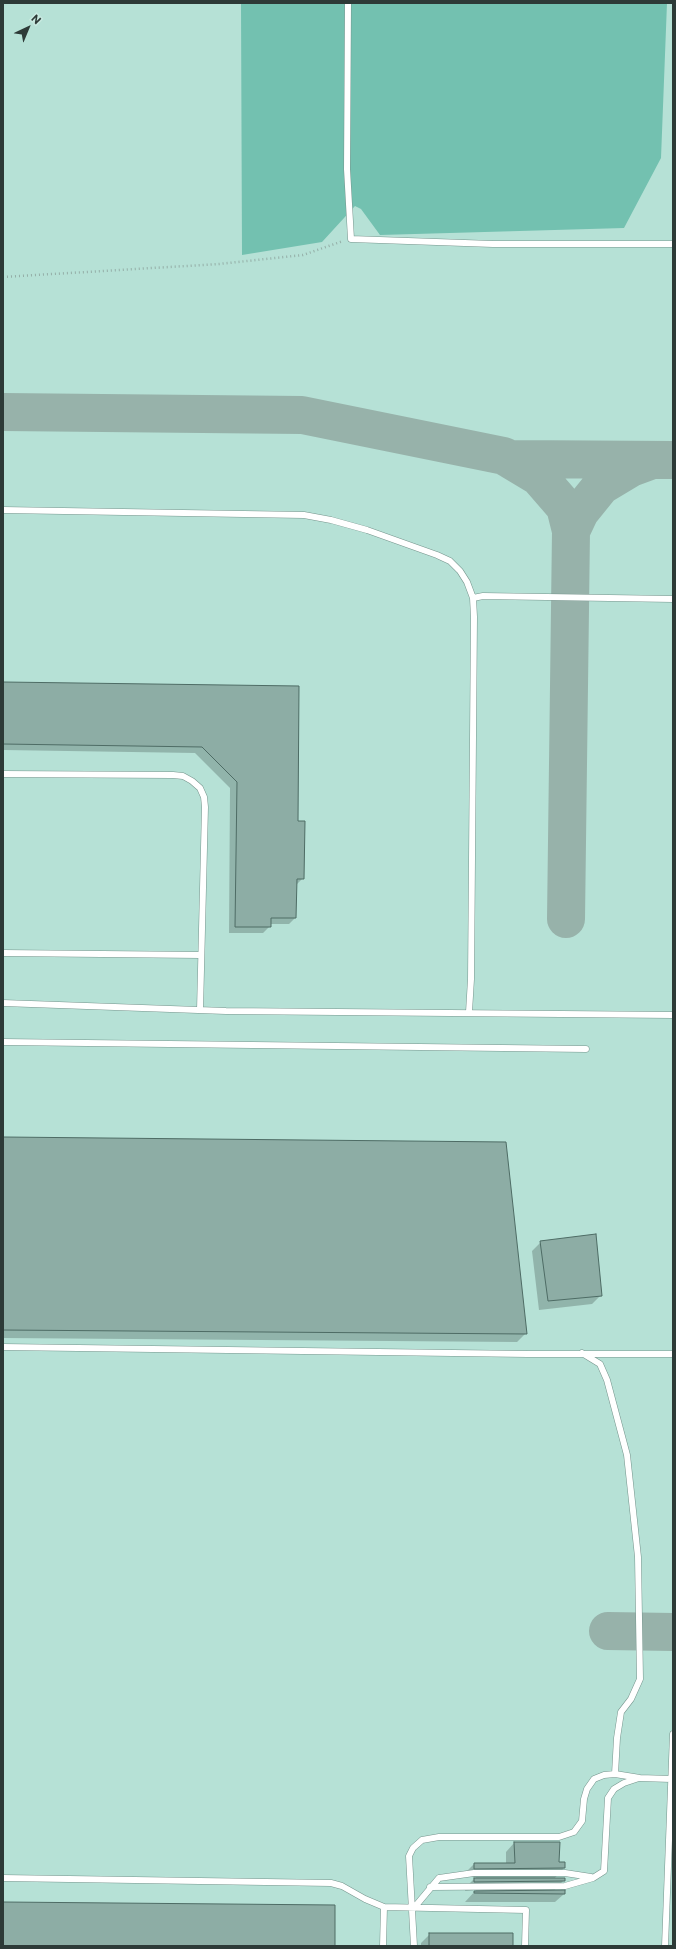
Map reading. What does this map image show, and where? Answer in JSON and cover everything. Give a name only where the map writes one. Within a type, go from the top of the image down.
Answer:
[{"type":"lane","points":[[348,3],[347,169],[351,238],[493,244],[673,244]]},
{"type":"lane","points":[[3,510],[304,515],[331,520],[367,530],[450,561],[460,571],[467,582],[473,598],[471,964],[469,1012]]},
{"type":"lane","points":[[473,598],[483,596],[673,599]]},
{"type":"lane","points":[[3,774],[174,775],[183,776],[200,788],[204,797],[205,807],[200,1010]]},
{"type":"lane","points":[[3,953],[201,955]]},
{"type":"lane","points":[[3,1003],[200,1010],[673,1015]]},
{"type":"lane","points":[[3,1042],[586,1049]]},
{"type":"lane","points":[[3,1347],[496,1354],[673,1354]]},
{"type":"lane","points":[[582,1353],[600,1364],[609,1387],[627,1455],[638,1557],[640,1679],[631,1699],[621,1712],[617,1738],[615,1774]]},
{"type":"lane","points":[[665,1946],[673,1734]]},
{"type":"lane","points":[[414,1946],[413,1909],[408,1867],[409,1856],[413,1848],[422,1840],[439,1837],[559,1837],[574,1832],[582,1821],[584,1799],[594,1779],[604,1775],[615,1774],[640,1778],[671,1779]]},
{"type":"lane","points":[[430,1887],[565,1886],[593,1878],[604,1871],[608,1798],[614,1788],[640,1778]]},
{"type":"lane","points":[[413,1909],[439,1878],[474,1873],[565,1873],[593,1878]]},
{"type":"lane","points":[[3,1878],[331,1883],[342,1886],[365,1899],[384,1907],[413,1909],[526,1910],[526,1946]]},
{"type":"lane","points":[[383,1946],[384,1907]]},
{"type":"path","points":[[3,277],[219,264],[288,257],[303,255],[351,238]]},
{"type":"shaded area","points":[[3,3],[673,3],[673,1946],[3,1946]]},
{"type":"green space","points":[[241,3],[667,3],[661,158],[624,228],[380,235],[361,209],[355,206],[322,242],[242,255]]},
{"type":"building","points":[[3,682],[299,686],[298,821],[305,821],[304,879],[297,879],[296,918],[271,918],[271,927],[235,927],[237,782],[202,747],[3,744]]},
{"type":"building","points":[[3,1137],[506,1142],[527,1334],[3,1330]]},
{"type":"building","points":[[596,1234],[602,1296],[548,1301],[540,1241]]},
{"type":"building","points":[[514,1842],[560,1842],[559,1862],[565,1862],[565,1868],[474,1869],[474,1863],[515,1863]]},
{"type":"building","points":[[474,1878],[565,1878],[565,1881],[474,1882]]},
{"type":"building","points":[[565,1890],[565,1894],[474,1893],[474,1891]]},
{"type":"building","points":[[3,1902],[335,1905],[335,1946],[3,1946]]},
{"type":"building","points":[[429,1933],[513,1933],[513,1946],[429,1946]]},
{"type":"taxiway","points":[[3,412],[302,415],[504,456],[539,477],[565,507],[571,531],[566,919]]},
{"type":"taxiway","points":[[509,459],[673,460]]},
{"type":"taxiway","points":[[571,531],[580,512],[601,486],[631,468],[650,461]]},
{"type":"taxiway","points":[[608,1631],[673,1632]]}]
